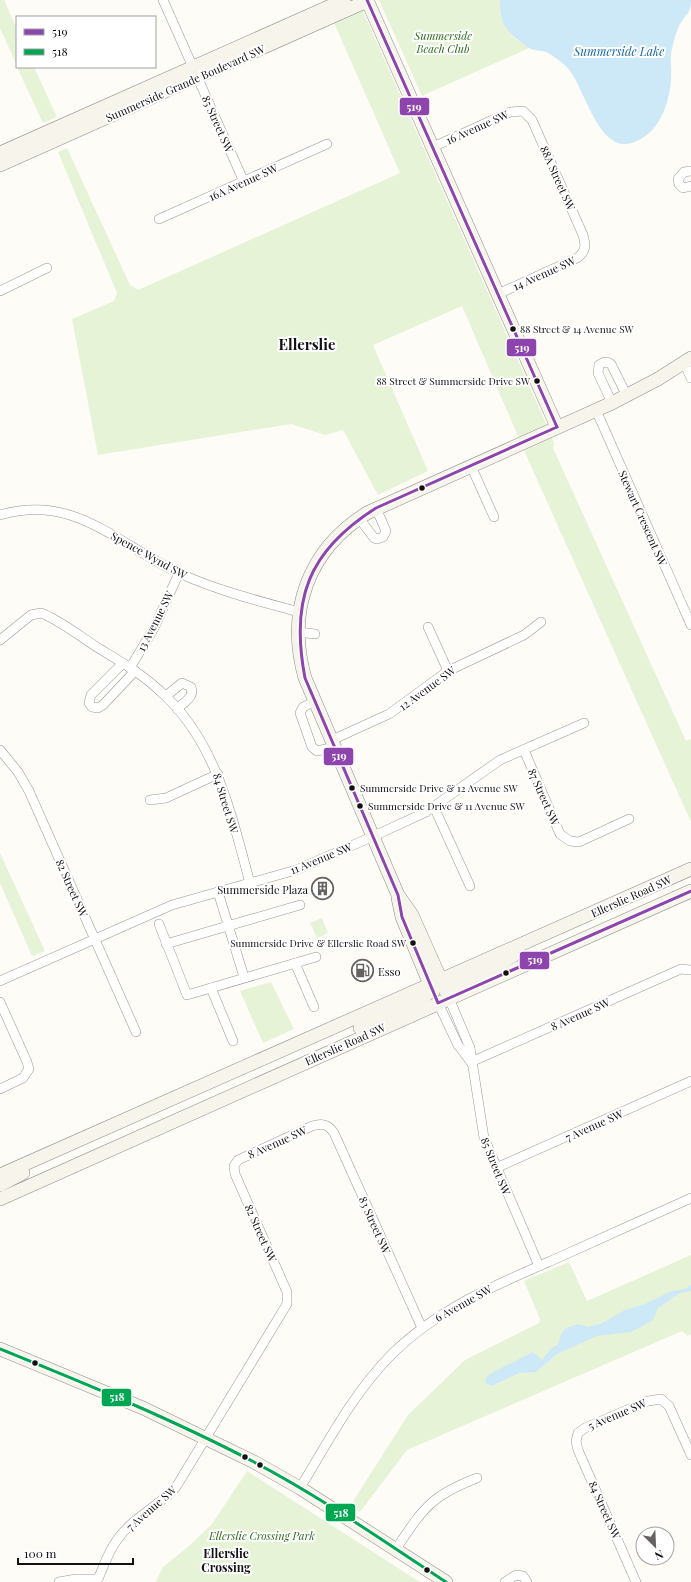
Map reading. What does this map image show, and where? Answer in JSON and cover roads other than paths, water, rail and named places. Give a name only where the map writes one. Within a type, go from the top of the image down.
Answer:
[{"type":"street","name":"85 Street SW","points":[[163,0],[244,182]]},
{"type":"street","name":"Summerside Grande Boulevard SW","points":[[0,165],[344,0]]},
{"type":"street","name":"Summerside Grande Boulevard SW","points":[[0,153],[368,0]]},
{"type":"street","points":[[368,0],[557,427]]},
{"type":"street","name":"16 Avenue SW","points":[[433,147],[510,112],[523,111]]},
{"type":"street","name":"88A Street SW","points":[[523,111],[532,120],[583,235],[585,248]]},
{"type":"street","name":"16A Avenue SW","points":[[160,219],[327,144]]},
{"type":"street","points":[[691,171],[684,172],[678,178],[679,184],[683,188],[691,186]]},
{"type":"street","name":"14 Avenue SW","points":[[498,294],[577,258],[582,254],[585,248]]},
{"type":"street","points":[[0,291],[47,268]]},
{"type":"street","points":[[439,991],[412,914],[398,894],[374,836],[314,702],[302,668],[298,632],[299,612],[312,572],[324,552],[342,532],[359,518],[376,508],[627,396],[688,360],[691,378]]},
{"type":"street","points":[[612,403],[598,372],[599,365],[601,363],[608,362],[611,364],[627,396]]},
{"type":"street","name":"Stewart Crescent SW","points":[[596,410],[691,625]]},
{"type":"street","points":[[471,466],[494,517]]},
{"type":"street","points":[[359,518],[374,538],[380,539],[386,531],[376,508]]},
{"type":"street","name":"Spence Wynd SW","points":[[0,514],[24,509],[37,509],[72,514],[90,522],[179,573],[221,590],[299,612]]},
{"type":"street","name":"13 Avenue SW","points":[[129,667],[154,628],[179,573]]},
{"type":"street","name":"84 Street SW","points":[[0,640],[27,618],[37,613],[45,615],[129,667],[166,696],[200,740],[218,774],[250,883]]},
{"type":"street","name":"12 Avenue SW","points":[[314,702],[303,708],[300,713],[312,747],[317,751],[389,714],[448,671],[524,635],[541,622]]},
{"type":"street","points":[[428,627],[448,671]]},
{"type":"street","points":[[298,632],[315,634]]},
{"type":"street","points":[[129,667],[103,705],[98,708],[92,707],[89,703],[91,695],[129,667]]},
{"type":"street","points":[[166,696],[182,683],[186,683],[191,687],[193,693],[177,709]]},
{"type":"street","name":"11 Avenue SW","points":[[0,981],[172,905],[296,870],[374,836],[414,818],[434,807],[494,764],[584,723]]},
{"type":"street","name":"82 Street SW","points":[[0,750],[26,784],[136,1032]]},
{"type":"street","name":"87 Street SW","points":[[524,750],[560,834],[570,841],[583,840],[628,819]]},
{"type":"street","points":[[150,800],[166,798],[218,774]]},
{"type":"street","points":[[434,807],[470,886]]},
{"type":"street","name":"Ellerslie Road SW","points":[[0,1199],[302,1064],[346,1035],[425,996],[439,991],[579,919],[691,868]]},
{"type":"street","name":"Ellerslie Road SW","points":[[0,1175],[58,1149],[439,991],[691,891]]},
{"type":"street","points":[[218,892],[244,977]]},
{"type":"street","points":[[166,944],[300,905]]},
{"type":"street","points":[[159,924],[187,995],[316,957]]},
{"type":"street","points":[[295,963],[314,1007]]},
{"type":"street","name":"8 Avenue SW","points":[[471,1062],[681,969],[690,969]]},
{"type":"street","points":[[210,988],[233,1041]]},
{"type":"street","name":"85 Street SW","points":[[439,991],[467,1039],[470,1048],[484,1138],[539,1266]]},
{"type":"street","points":[[0,1002],[27,1062],[28,1072],[23,1078],[0,1089]]},
{"type":"street","name":"7 Avenue SW","points":[[496,1168],[691,1081]]},
{"type":"street","name":"8 Avenue SW","points":[[234,1166],[242,1157],[312,1126],[324,1125]]},
{"type":"street","name":"83 Street SW","points":[[324,1125],[329,1126],[334,1133],[422,1328]]},
{"type":"street","points":[[0,1185],[26,1172],[58,1149]]},
{"type":"street","name":"82 Street SW","points":[[234,1166],[235,1174],[287,1292],[288,1300]]},
{"type":"street","name":"6 Avenue SW","points":[[300,1488],[361,1391],[392,1355],[422,1328],[470,1298],[691,1198]]},
{"type":"street","name":"7 Avenue SW","points":[[59,1582],[76,1578],[98,1580],[110,1550],[117,1540],[130,1526],[165,1499],[176,1487],[285,1309],[288,1300]]},
{"type":"street","points":[[1,1351],[143,1408],[254,1462],[300,1488],[446,1582]]},
{"type":"street","name":"5 Avenue SW","points":[[576,1437],[578,1433],[585,1428],[648,1401],[662,1399],[669,1406],[691,1455]]},
{"type":"street","name":"84 Street SW","points":[[576,1437],[578,1450],[636,1582]]},
{"type":"street","points":[[396,1549],[415,1520],[431,1502],[446,1491],[477,1478]]},
{"type":"street","points":[[505,1582],[516,1575],[523,1576],[527,1582]]},
{"type":"water","name":"Summerside Lake","points":[[500,0],[691,0],[689,11],[677,30],[671,53],[670,90],[665,109],[656,126],[641,139],[632,143],[620,144],[610,139],[594,118],[576,80],[568,69],[549,53],[533,50],[527,47],[507,30],[502,20]]},
{"type":"water","points":[[691,1285],[691,1291],[680,1293],[658,1308],[653,1320],[631,1332],[597,1336],[557,1354],[536,1372],[519,1373],[492,1386],[485,1383],[486,1378],[491,1373],[533,1352],[542,1360],[551,1348],[558,1345],[561,1334],[566,1328],[578,1324],[589,1327],[602,1323],[625,1310],[645,1304],[669,1292],[685,1289]]},
{"type":"place","name":"88 Street & 14 Avenue SW","points":[[513,329]]},
{"type":"place","name":"88 Street & Summerside Drive SW","points":[[537,381]]},
{"type":"place","name":"Summerside Drive & 12 Avenue SW","points":[[352,788]]},
{"type":"place","name":"Summerside Drive & 11 Avenue SW","points":[[360,806]]},
{"type":"place","name":"Summerside Plaza","points":[[323,889]]},
{"type":"place","name":"Summerside Drive & Ellerslie Road SW","points":[[413,943]]},
{"type":"place","name":"Esso","points":[[362,971]]},
{"type":"district","name":"Ellerslie","points":[[307,344]]},
{"type":"district","name":"Ellerslie Crossing","points":[[226,1560]]},
{"type":"park label","name":"Summerside Beach Club","points":[[443,41]]},
{"type":"park label","name":"Ellerslie Crossing Park","points":[[262,1535]]}]
